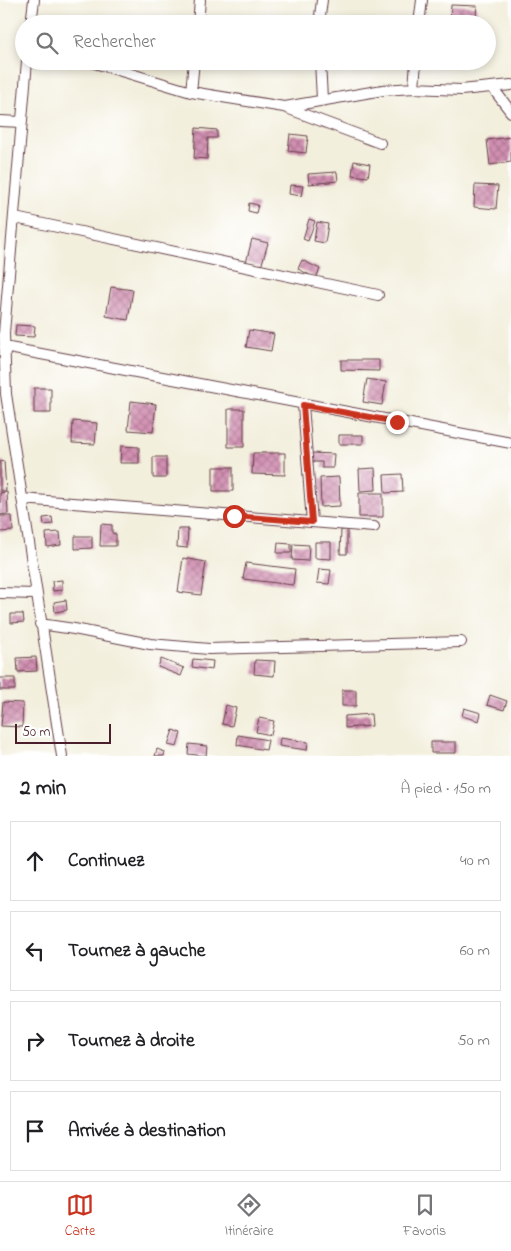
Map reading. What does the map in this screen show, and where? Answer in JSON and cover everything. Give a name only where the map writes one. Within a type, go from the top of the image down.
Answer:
[{"type":"street","points":[[32,15],[34,0]]},
{"type":"street","points":[[199,15],[200,0]]},
{"type":"street","points":[[320,15],[322,0]]},
{"type":"street","points":[[421,15],[422,0]]},
{"type":"street","points":[[26,70],[15,218],[2,334],[4,346],[5,430],[22,499],[35,594],[62,756]]},
{"type":"street","points":[[118,70],[191,92],[284,107],[380,143]]},
{"type":"street","points":[[191,92],[193,70]]},
{"type":"street","points":[[320,70],[322,99]]},
{"type":"street","points":[[414,88],[415,70]]},
{"type":"street","points":[[284,107],[322,99],[414,88],[461,90],[511,85]]},
{"type":"street","points":[[492,87],[511,112]]},
{"type":"street","points":[[0,121],[22,122]]},
{"type":"street","points":[[15,218],[378,295]]},
{"type":"street","points":[[4,346],[303,405],[511,443]]},
{"type":"street","points":[[303,405],[312,522]]},
{"type":"street","points":[[22,499],[374,527]]},
{"type":"street","points":[[0,592],[35,594]]},
{"type":"street","points":[[40,624],[150,644],[209,649],[461,642]]},
{"type":"building","points":[[451,5],[477,6],[476,15],[450,15]]},
{"type":"building","points":[[196,128],[217,130],[217,138],[208,138],[207,159],[194,158]]},
{"type":"building","points":[[290,134],[308,136],[306,153],[288,151]]},
{"type":"building","points":[[511,137],[511,162],[490,165],[487,140]]},
{"type":"building","points":[[354,161],[370,164],[368,177],[352,175]]},
{"type":"building","points":[[337,172],[338,181],[309,184],[308,174]]},
{"type":"building","points":[[290,185],[303,186],[301,196],[289,194]]},
{"type":"building","points":[[475,185],[498,186],[496,209],[474,207]]},
{"type":"building","points":[[249,203],[258,205],[256,213],[248,211]]},
{"type":"building","points":[[309,219],[315,221],[308,241],[303,239]]},
{"type":"building","points":[[317,222],[328,224],[325,243],[314,241]]},
{"type":"building","points":[[252,239],[268,243],[261,267],[246,263]]},
{"type":"building","points":[[302,260],[320,269],[316,278],[298,269]]},
{"type":"building","points":[[111,287],[133,290],[128,320],[106,316]]},
{"type":"building","points":[[16,325],[35,326],[34,337],[15,336]]},
{"type":"building","points":[[249,330],[274,334],[271,351],[246,347]]},
{"type":"building","points":[[341,360],[379,360],[379,371],[341,370]]},
{"type":"building","points":[[367,379],[386,382],[382,405],[363,402]]},
{"type":"building","points":[[34,388],[51,388],[51,413],[34,413]]},
{"type":"building","points":[[131,401],[156,404],[153,432],[128,430]]},
{"type":"building","points":[[228,409],[244,409],[244,447],[228,447]]},
{"type":"building","points":[[73,421],[97,423],[95,444],[72,443]]},
{"type":"building","points":[[339,435],[363,435],[363,444],[339,444]]},
{"type":"building","points":[[121,446],[139,447],[139,463],[120,463]]},
{"type":"building","points":[[253,453],[285,453],[285,475],[252,474]]},
{"type":"building","points":[[311,453],[334,454],[333,468],[322,468],[322,462],[310,462]]},
{"type":"building","points":[[153,457],[166,457],[166,478],[153,478]]},
{"type":"building","points":[[4,461],[6,491],[0,491],[0,462]]},
{"type":"building","points":[[213,467],[233,467],[233,491],[213,491]]},
{"type":"building","points":[[375,468],[376,490],[360,491],[359,469]]},
{"type":"building","points":[[402,474],[403,492],[385,493],[384,475]]},
{"type":"building","points":[[339,477],[340,506],[321,507],[320,478]]},
{"type":"building","points":[[7,492],[8,514],[0,515],[0,493]]},
{"type":"building","points":[[359,493],[383,493],[383,517],[359,517]]},
{"type":"building","points":[[0,516],[12,516],[13,531],[0,532]]},
{"type":"building","points":[[52,517],[53,524],[44,525],[43,518]]},
{"type":"building","points":[[101,524],[112,525],[112,533],[116,534],[116,546],[100,546]]},
{"type":"building","points":[[178,529],[188,529],[187,548],[177,547]]},
{"type":"building","points":[[341,530],[347,530],[347,554],[340,554]]},
{"type":"building","points":[[60,532],[61,545],[47,547],[46,533]]},
{"type":"building","points":[[75,536],[92,536],[92,548],[75,549]]},
{"type":"building","points":[[315,542],[331,542],[331,559],[315,558]]},
{"type":"building","points":[[278,543],[291,544],[291,553],[277,553]]},
{"type":"building","points":[[293,544],[309,545],[308,561],[292,560]]},
{"type":"building","points":[[183,558],[206,562],[201,595],[178,592]]},
{"type":"building","points":[[246,563],[295,569],[293,585],[243,579]]},
{"type":"building","points":[[319,569],[331,570],[329,584],[317,583]]},
{"type":"building","points":[[62,580],[62,590],[53,591],[52,581]]},
{"type":"building","points":[[66,600],[67,610],[55,612],[54,602]]},
{"type":"building","points":[[11,614],[23,614],[24,622],[11,623]]},
{"type":"building","points":[[36,657],[37,671],[18,672],[17,658]]},
{"type":"building","points":[[161,659],[184,668],[181,676],[158,667]]},
{"type":"building","points":[[193,659],[213,661],[212,670],[192,667]]},
{"type":"building","points":[[255,660],[275,661],[274,676],[254,674]]},
{"type":"building","points":[[0,678],[15,678],[15,690],[0,690]]},
{"type":"building","points":[[342,690],[356,690],[356,706],[342,706]]},
{"type":"building","points":[[490,695],[507,701],[504,710],[487,705]]},
{"type":"building","points":[[3,702],[23,703],[22,727],[1,726]]},
{"type":"building","points":[[226,705],[236,708],[232,726],[222,724]]},
{"type":"building","points":[[464,708],[481,713],[479,721],[462,716]]},
{"type":"building","points":[[371,714],[372,726],[345,728],[345,716]]},
{"type":"building","points":[[259,718],[274,721],[271,735],[256,732]]},
{"type":"building","points":[[173,730],[181,733],[177,747],[168,745]]},
{"type":"building","points":[[238,735],[268,740],[266,750],[237,745]]},
{"type":"building","points":[[280,738],[308,742],[307,750],[279,746]]},
{"type":"building","points":[[431,742],[456,742],[456,753],[431,753]]},
{"type":"building","points":[[189,744],[207,746],[206,756],[188,754]]},
{"type":"building","points":[[157,749],[165,752],[164,756],[155,756]]},
{"type":"route","points":[[234,516],[312,522],[303,405],[397,422]]}]
